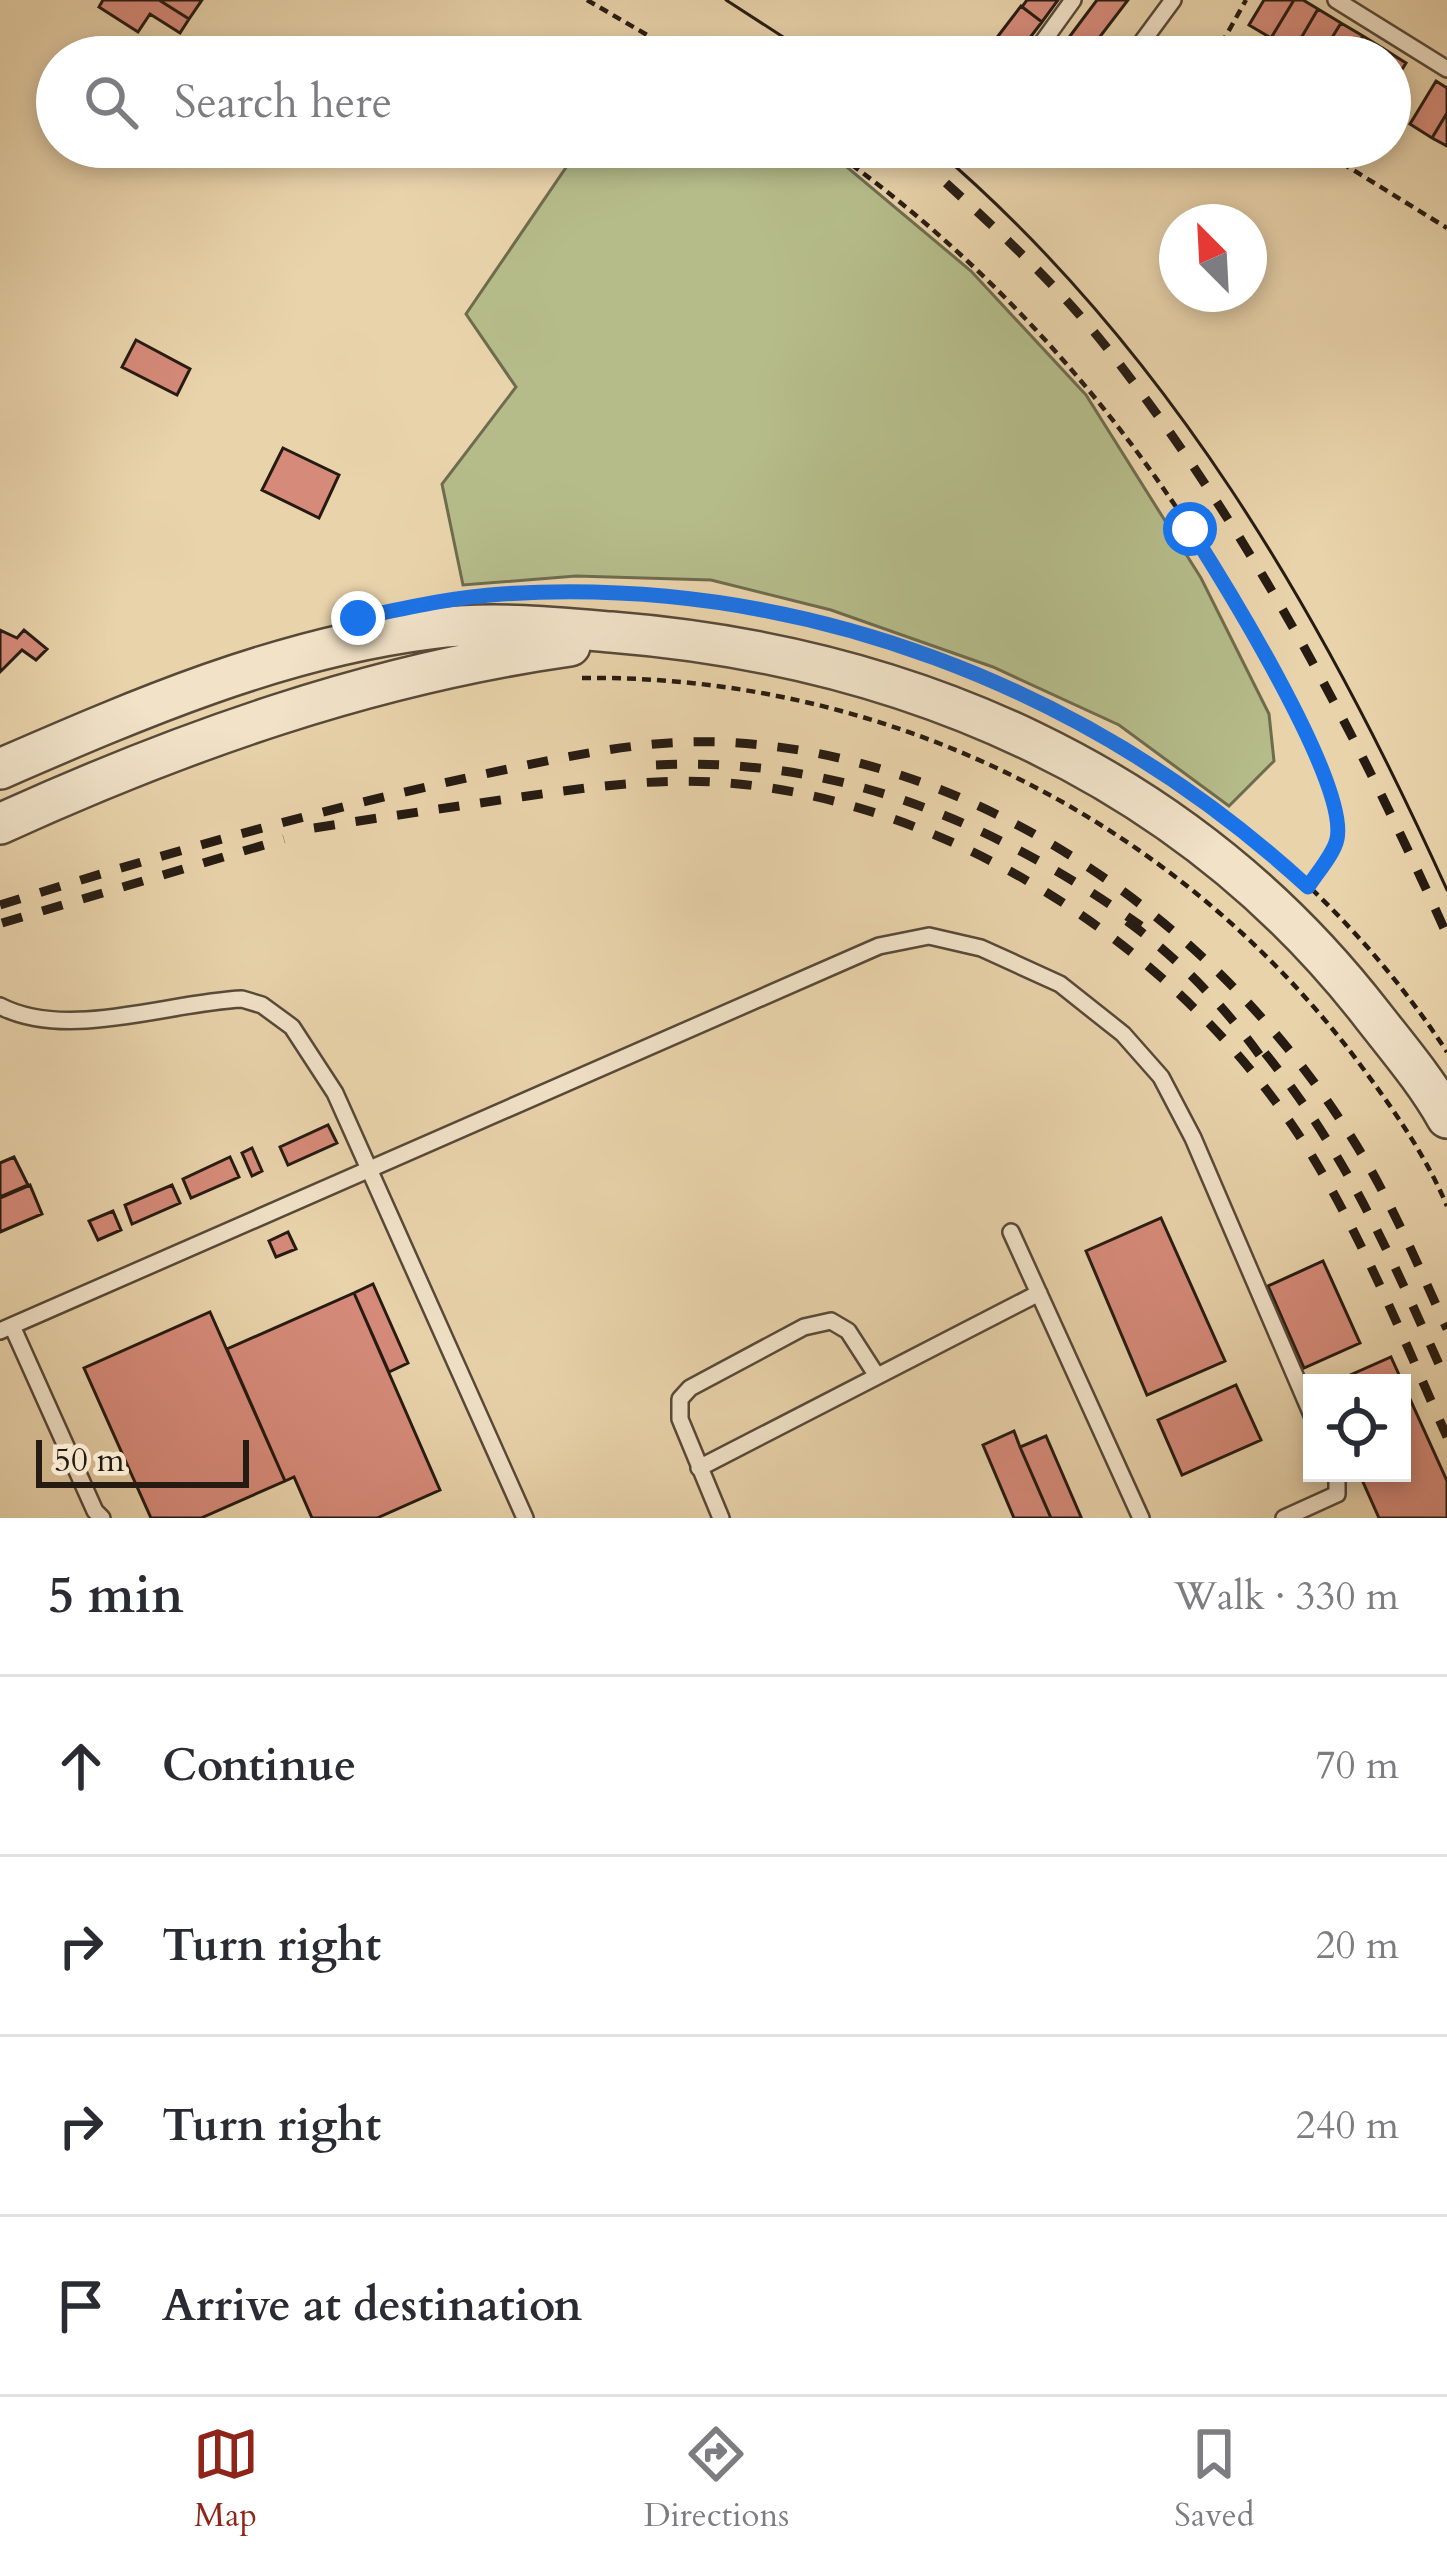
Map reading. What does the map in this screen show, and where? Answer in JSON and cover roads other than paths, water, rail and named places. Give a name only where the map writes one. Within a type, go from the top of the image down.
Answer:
[{"type":"street","points":[[0,769],[136,710],[317,650],[432,628],[539,626],[773,653],[894,685],[1004,725],[1131,794],[1253,889],[1316,948],[1447,1118]]},
{"type":"street","points":[[0,824],[185,745],[290,709],[494,659],[646,635]]},
{"type":"lane","points":[[1047,36],[1073,0]]},
{"type":"lane","points":[[1146,36],[1173,0]]},
{"type":"lane","points":[[1336,0],[1394,36]]},
{"type":"lane","points":[[1411,47],[1447,69]]},
{"type":"lane","points":[[102,1518],[6,1328],[879,946],[929,937],[981,948],[1060,984],[1123,1034],[1160,1077],[1193,1138],[1303,1394]]},
{"type":"lane","points":[[0,1006],[21,1016],[69,1021],[242,999],[262,1005],[292,1028],[335,1093],[524,1518]]},
{"type":"lane","points":[[1011,1232],[1142,1518]]},
{"type":"lane","points":[[699,1468],[1039,1293]]},
{"type":"lane","points":[[721,1518],[680,1418],[680,1399],[690,1388],[804,1327],[831,1321],[848,1331],[877,1376]]},
{"type":"lane","points":[[1284,1518],[1337,1494],[1337,1482]]},
{"type":"tram line","points":[[726,0],[782,36]]},
{"type":"tram line","points":[[956,168],[1094,308],[1166,397],[1231,489],[1347,685],[1447,890]]},
{"type":"railway","points":[[946,183],[1093,330],[1209,490],[1337,708],[1447,935]]},
{"type":"railway","points":[[0,905],[359,803],[630,747],[722,742],[817,753],[909,778],[998,815],[1082,863],[1160,920],[1231,985],[1295,1057],[1350,1135],[1390,1206],[1447,1329]]},
{"type":"railway","points":[[656,765],[788,772],[912,803],[1029,856],[1141,926]]},
{"type":"railway","points":[[314,828],[599,787],[703,781],[814,796],[898,821],[979,855],[1056,898],[1128,950],[1194,1009],[1253,1073],[1304,1143],[1345,1214],[1447,1437]]},
{"type":"railway","points":[[2,923],[284,839]]},
{"type":"railway","points":[[1127,921],[1204,988],[1268,1067]]},
{"type":"railway","points":[[1265,1053],[1345,1171],[1447,1382]]}]
